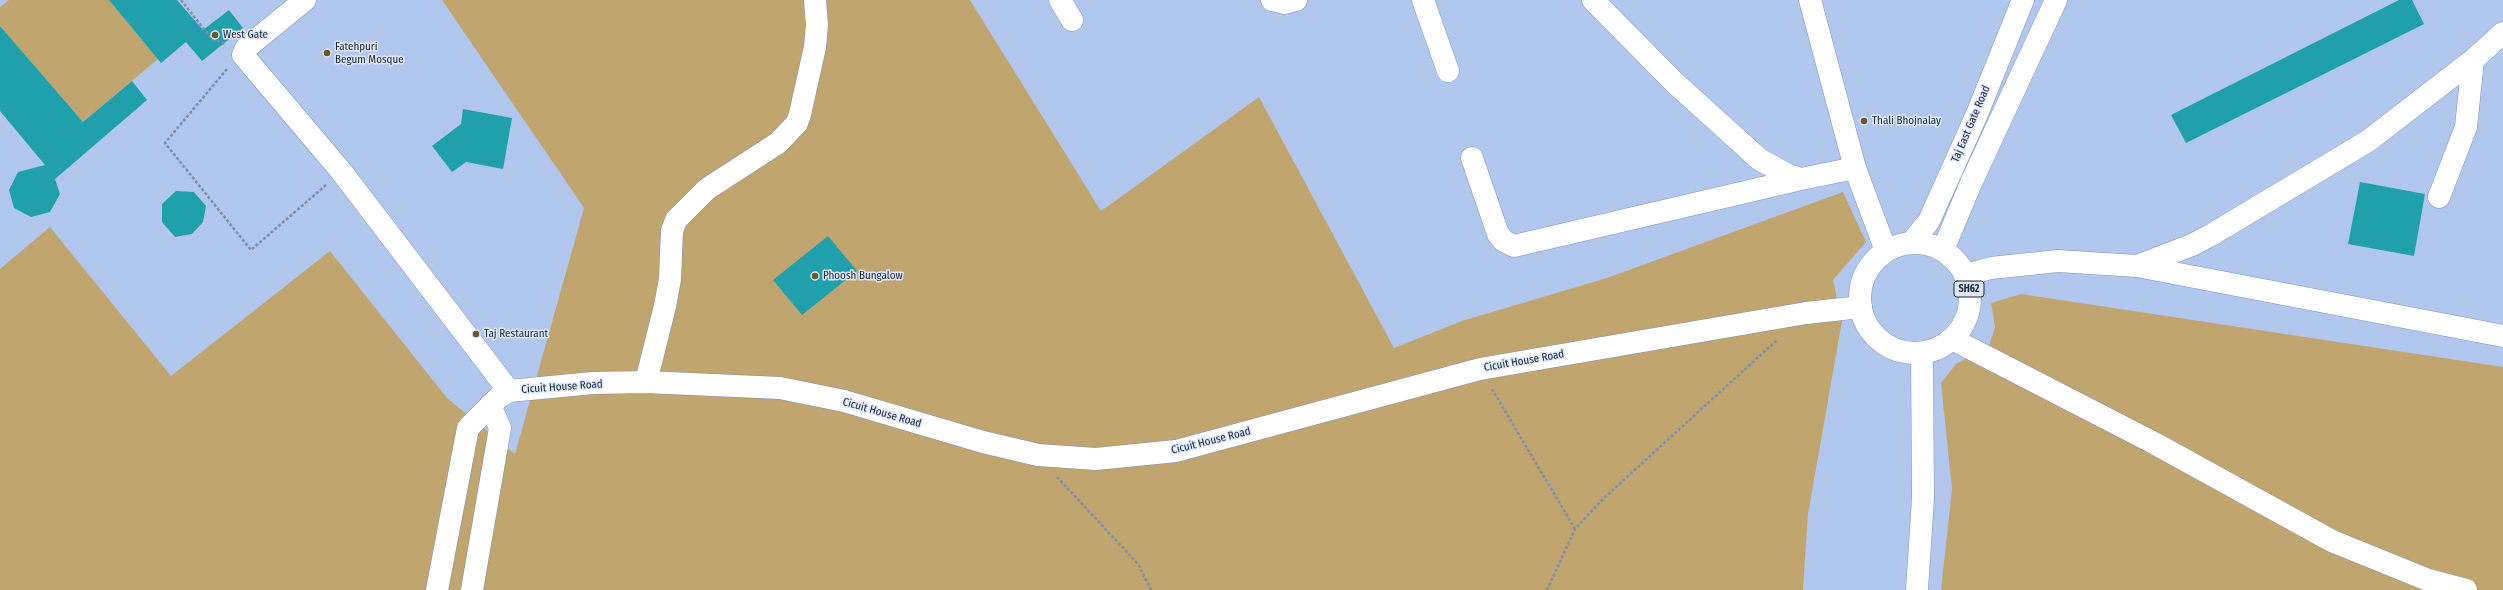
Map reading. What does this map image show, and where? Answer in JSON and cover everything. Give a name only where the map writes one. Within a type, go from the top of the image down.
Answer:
[{"type":"street","points":[[306,0],[243,51],[245,58],[341,171],[509,391]]},
{"type":"street","points":[[646,382],[665,306],[670,279],[672,231],[676,220],[708,189],[778,143],[797,123],[815,47],[817,25],[815,0]]},
{"type":"street","points":[[1060,0],[1072,20]]},
{"type":"street","points":[[1272,0],[1285,3],[1296,0]]},
{"type":"street","points":[[1423,0],[1448,71]]},
{"type":"street","points":[[1593,0],[1674,82],[1760,159],[1788,175],[1801,179]]},
{"type":"street","points":[[1810,0],[1855,168],[1886,251]]},
{"type":"street","name":"Taj East Gate Road","points":[[1911,243],[1929,221],[1976,114],[2023,0]]},
{"type":"street","points":[[1943,250],[1971,183],[2056,0]]},
{"type":"street","points":[[2137,266],[2192,245],[2273,200],[2368,141],[2473,60],[2503,33]]},
{"type":"street","points":[[2439,197],[2466,127],[2473,60]]},
{"type":"street","points":[[1472,158],[1498,234],[1504,241],[1514,246],[1801,179],[1855,168]]},
{"type":"street","name":"SH62","points":[[1911,243],[1928,244],[1943,250],[1956,261],[1965,275],[1969,289],[1967,316],[1952,339],[1938,348],[1922,353],[1905,352],[1889,346],[1876,336],[1866,323],[1861,307],[1860,294],[1868,269],[1886,251],[1911,243]]},
{"type":"street","points":[[1965,275],[1990,268],[2058,260],[2137,266],[2503,336]]},
{"type":"street","name":"Cicuit House Road","points":[[437,590],[468,428],[490,405],[509,391],[593,384],[646,382],[780,388],[844,401],[982,442],[1038,455],[1096,459],[1176,451],[1480,369],[1806,313],[1861,307]]},
{"type":"street","points":[[1952,339],[2154,443],[2332,541],[2428,580],[2466,590]]},
{"type":"street","points":[[1916,590],[1923,498],[1922,353]]},
{"type":"street","points":[[472,590],[500,428],[490,405]]},
{"type":"path","points":[[181,0],[212,38],[243,51],[165,143],[251,250],[341,171]]},
{"type":"path","points":[[1547,590],[1575,530],[1604,498],[1782,335]]},
{"type":"path","points":[[1480,369],[1575,530]]},
{"type":"path","points":[[1038,455],[1138,564],[1151,590]]},
{"type":"shaded area","points":[[9,0],[109,0],[158,59],[83,122],[0,26],[0,7]]},
{"type":"shaded area","points":[[442,0],[970,0],[1101,211],[1259,97],[1394,348],[1462,321],[1607,278],[1843,192],[1866,242],[1833,280],[1842,321],[1808,514],[1803,590],[0,590],[0,269],[50,227],[171,376],[330,251],[447,398],[515,454],[584,208]]},
{"type":"shaded area","points":[[2021,294],[2503,367],[2503,590],[1941,590],[1952,489],[1941,383],[1956,364],[1989,346],[1995,327],[1991,303]]},
{"type":"building","points":[[109,0],[177,0],[203,30],[229,10],[243,28],[202,61],[186,42],[161,63]]},
{"type":"building","points":[[2399,0],[2412,0],[2424,24],[2186,143],[2171,115]]},
{"type":"building","points":[[0,26],[83,122],[132,81],[147,100],[55,179],[60,194],[50,212],[31,217],[14,208],[9,190],[18,172],[45,165],[0,111]]},
{"type":"building","points":[[463,109],[512,118],[503,169],[466,162],[452,172],[432,146],[461,124]]},
{"type":"building","points":[[2360,182],[2425,194],[2414,256],[2348,244]]},
{"type":"building","points":[[176,191],[194,192],[206,206],[203,222],[192,234],[175,237],[162,222],[162,204]]},
{"type":"building","name":"Phoosh Bungalow","points":[[828,236],[857,271],[802,315],[773,280]]},
{"type":"place","name":"West Gate","points":[[215,35]]},
{"type":"place","name":"Fatehpuri Begum Mosque","points":[[327,53]]},
{"type":"place","name":"Thali Bhojnalay","points":[[1864,121]]},
{"type":"place","name":"Phoosh Bungalow","points":[[815,276]]},
{"type":"place","name":"Taj Restaurant","points":[[476,334]]}]
